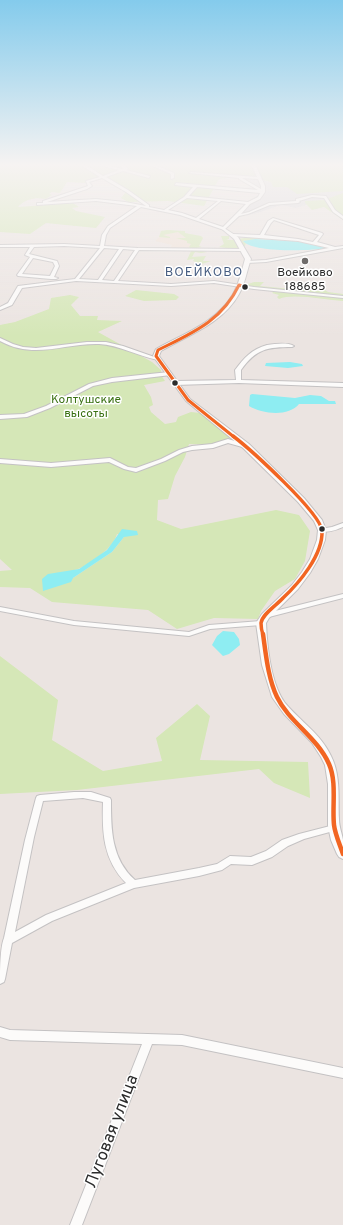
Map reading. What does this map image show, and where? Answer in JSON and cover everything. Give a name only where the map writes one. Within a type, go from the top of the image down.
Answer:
[{"type":"street","points":[[0,309],[10,304],[20,287],[76,280],[102,248],[104,235],[109,227],[118,221]]},
{"type":"street","points":[[203,221],[224,229],[232,235],[247,255],[248,262],[239,287],[226,309],[211,321],[158,350],[156,356],[188,400],[246,446],[301,500],[318,520],[322,530],[321,540],[306,573],[263,619]]},
{"type":"street","points":[[224,229],[232,221]]},
{"type":"street","points":[[262,236],[270,221]]},
{"type":"street","points":[[280,221],[321,234],[315,242]]},
{"type":"street","points":[[232,235],[262,236],[315,242],[336,249]]},
{"type":"street","points":[[0,246],[64,245],[102,248],[242,250]]},
{"type":"street","points":[[32,246],[27,255],[54,261],[56,266],[51,278]]},
{"type":"street","points":[[248,262],[266,261],[343,247]]},
{"type":"street","points":[[99,281],[122,248]]},
{"type":"street","points":[[116,281],[138,249]]},
{"type":"street","points":[[32,257],[19,275],[76,280],[171,285],[214,282],[239,287],[343,297]]},
{"type":"street","points":[[0,339],[13,346],[34,349],[88,343],[106,344],[158,359]]},
{"type":"street","points":[[239,381],[238,370],[256,349],[271,346],[292,346]]},
{"type":"street","points":[[0,417],[25,416],[48,407],[91,384],[112,380],[169,374]]},
{"type":"street","points":[[175,383],[239,381],[343,385]]},
{"type":"street","points":[[0,461],[18,461],[40,465],[110,460],[126,468],[136,470],[163,460],[181,451],[213,446],[228,441],[246,446]]},
{"type":"street","points":[[322,530],[333,529],[343,525]]},
{"type":"street","points":[[0,609],[74,623],[189,634],[209,627],[263,619],[343,596]]},
{"type":"street","points":[[263,619],[272,688],[280,704],[322,749],[330,764],[334,791],[334,828],[336,839],[343,854]]},
{"type":"street","points":[[0,979],[29,838],[40,798],[84,796],[102,797],[107,800],[107,831],[110,846],[126,879],[132,884]]},
{"type":"street","points":[[7,941],[48,918],[132,884],[199,872],[219,867],[230,860],[252,861],[269,854],[285,843],[302,836],[334,828]]},
{"type":"street","points":[[0,1032],[10,1035],[182,1040],[343,1073]]},
{"type":"street","name":"Луговая улица","points":[[76,1225],[149,1039]]},
{"type":"shaded area","points":[[166,230],[203,237],[196,248],[170,248],[172,245],[155,241]]},
{"type":"green space","points":[[0,221],[102,221],[96,228],[46,223],[30,234],[0,232]]},
{"type":"green space","points":[[161,231],[185,231],[185,233],[201,236],[203,238],[199,246],[202,247],[191,249],[189,247],[191,244],[187,243],[187,241],[176,238],[186,238],[178,232],[163,235],[170,238],[159,237]]},
{"type":"green space","points":[[221,236],[229,236],[229,239],[226,240],[248,237],[263,239],[243,241],[246,243],[245,246],[233,249],[219,247],[224,244]]},
{"type":"green space","points":[[199,250],[207,252],[195,252],[192,257],[206,256],[203,261],[211,261],[202,264],[193,261],[194,259],[187,260],[191,251]]},
{"type":"green space","points":[[254,282],[264,282],[260,286],[291,289],[292,287],[317,291],[322,288],[328,292],[343,294],[343,296],[248,286],[248,284]]},
{"type":"green space","points":[[136,290],[174,294],[179,297],[176,300],[144,301],[125,296]]},
{"type":"green space","points":[[274,291],[343,298],[343,301],[301,297],[285,297],[279,299],[277,297],[279,295],[272,293]]},
{"type":"green space","name":"Колтушские высоты","points":[[70,295],[79,297],[71,305],[80,316],[98,316],[97,320],[122,321],[98,332],[152,362],[161,370],[161,375],[165,381],[144,385],[151,397],[153,405],[149,407],[151,412],[165,424],[176,422],[178,417],[191,412],[200,413],[231,437],[214,445],[189,444],[185,457],[175,476],[168,499],[158,500],[157,520],[181,529],[276,510],[299,515],[310,531],[305,561],[295,579],[275,591],[261,611],[258,619],[214,618],[177,629],[148,610],[52,602],[30,588],[0,587],[0,571],[12,570],[0,559],[0,325],[15,322],[49,309],[51,298]],"holes":[[[117,534],[124,537],[112,552],[73,578],[72,571],[85,566],[99,557],[115,540]]]},
{"type":"green space","points":[[0,656],[58,700],[52,740],[103,771],[162,761],[156,738],[197,704],[210,716],[200,760],[308,762],[310,798],[274,783],[259,769],[77,790],[0,794]]},
{"type":"water","points":[[255,239],[311,242],[327,248],[283,250],[258,248],[243,241]]},
{"type":"water","points":[[290,362],[302,364],[303,366],[288,368],[265,366],[266,363]]},
{"type":"water","points":[[250,395],[295,398],[310,395],[321,396],[329,401],[335,401],[336,404],[299,404],[289,411],[275,413],[261,411],[249,406]]},
{"type":"water","points":[[122,529],[137,531],[138,535],[124,537],[112,552],[73,578],[71,582],[43,591],[42,579],[48,574],[79,569],[107,550]]},
{"type":"water","points":[[223,631],[234,632],[239,639],[240,645],[229,654],[223,656],[212,645],[217,636]]},
{"type":"transit line","points":[[246,287],[239,285],[233,297],[216,317],[194,332],[158,350],[156,356],[188,400],[246,446],[301,500],[318,520],[322,530],[321,540],[314,559],[306,573],[295,587],[265,616],[261,623],[267,665],[277,697],[287,711],[315,740],[330,765],[333,784],[334,826],[343,854]]},
{"type":"place","name":"Воейково 188685","points":[[305,261]]},
{"type":"district","name":"ВОЕЙКОВО","points":[[204,273]]}]
